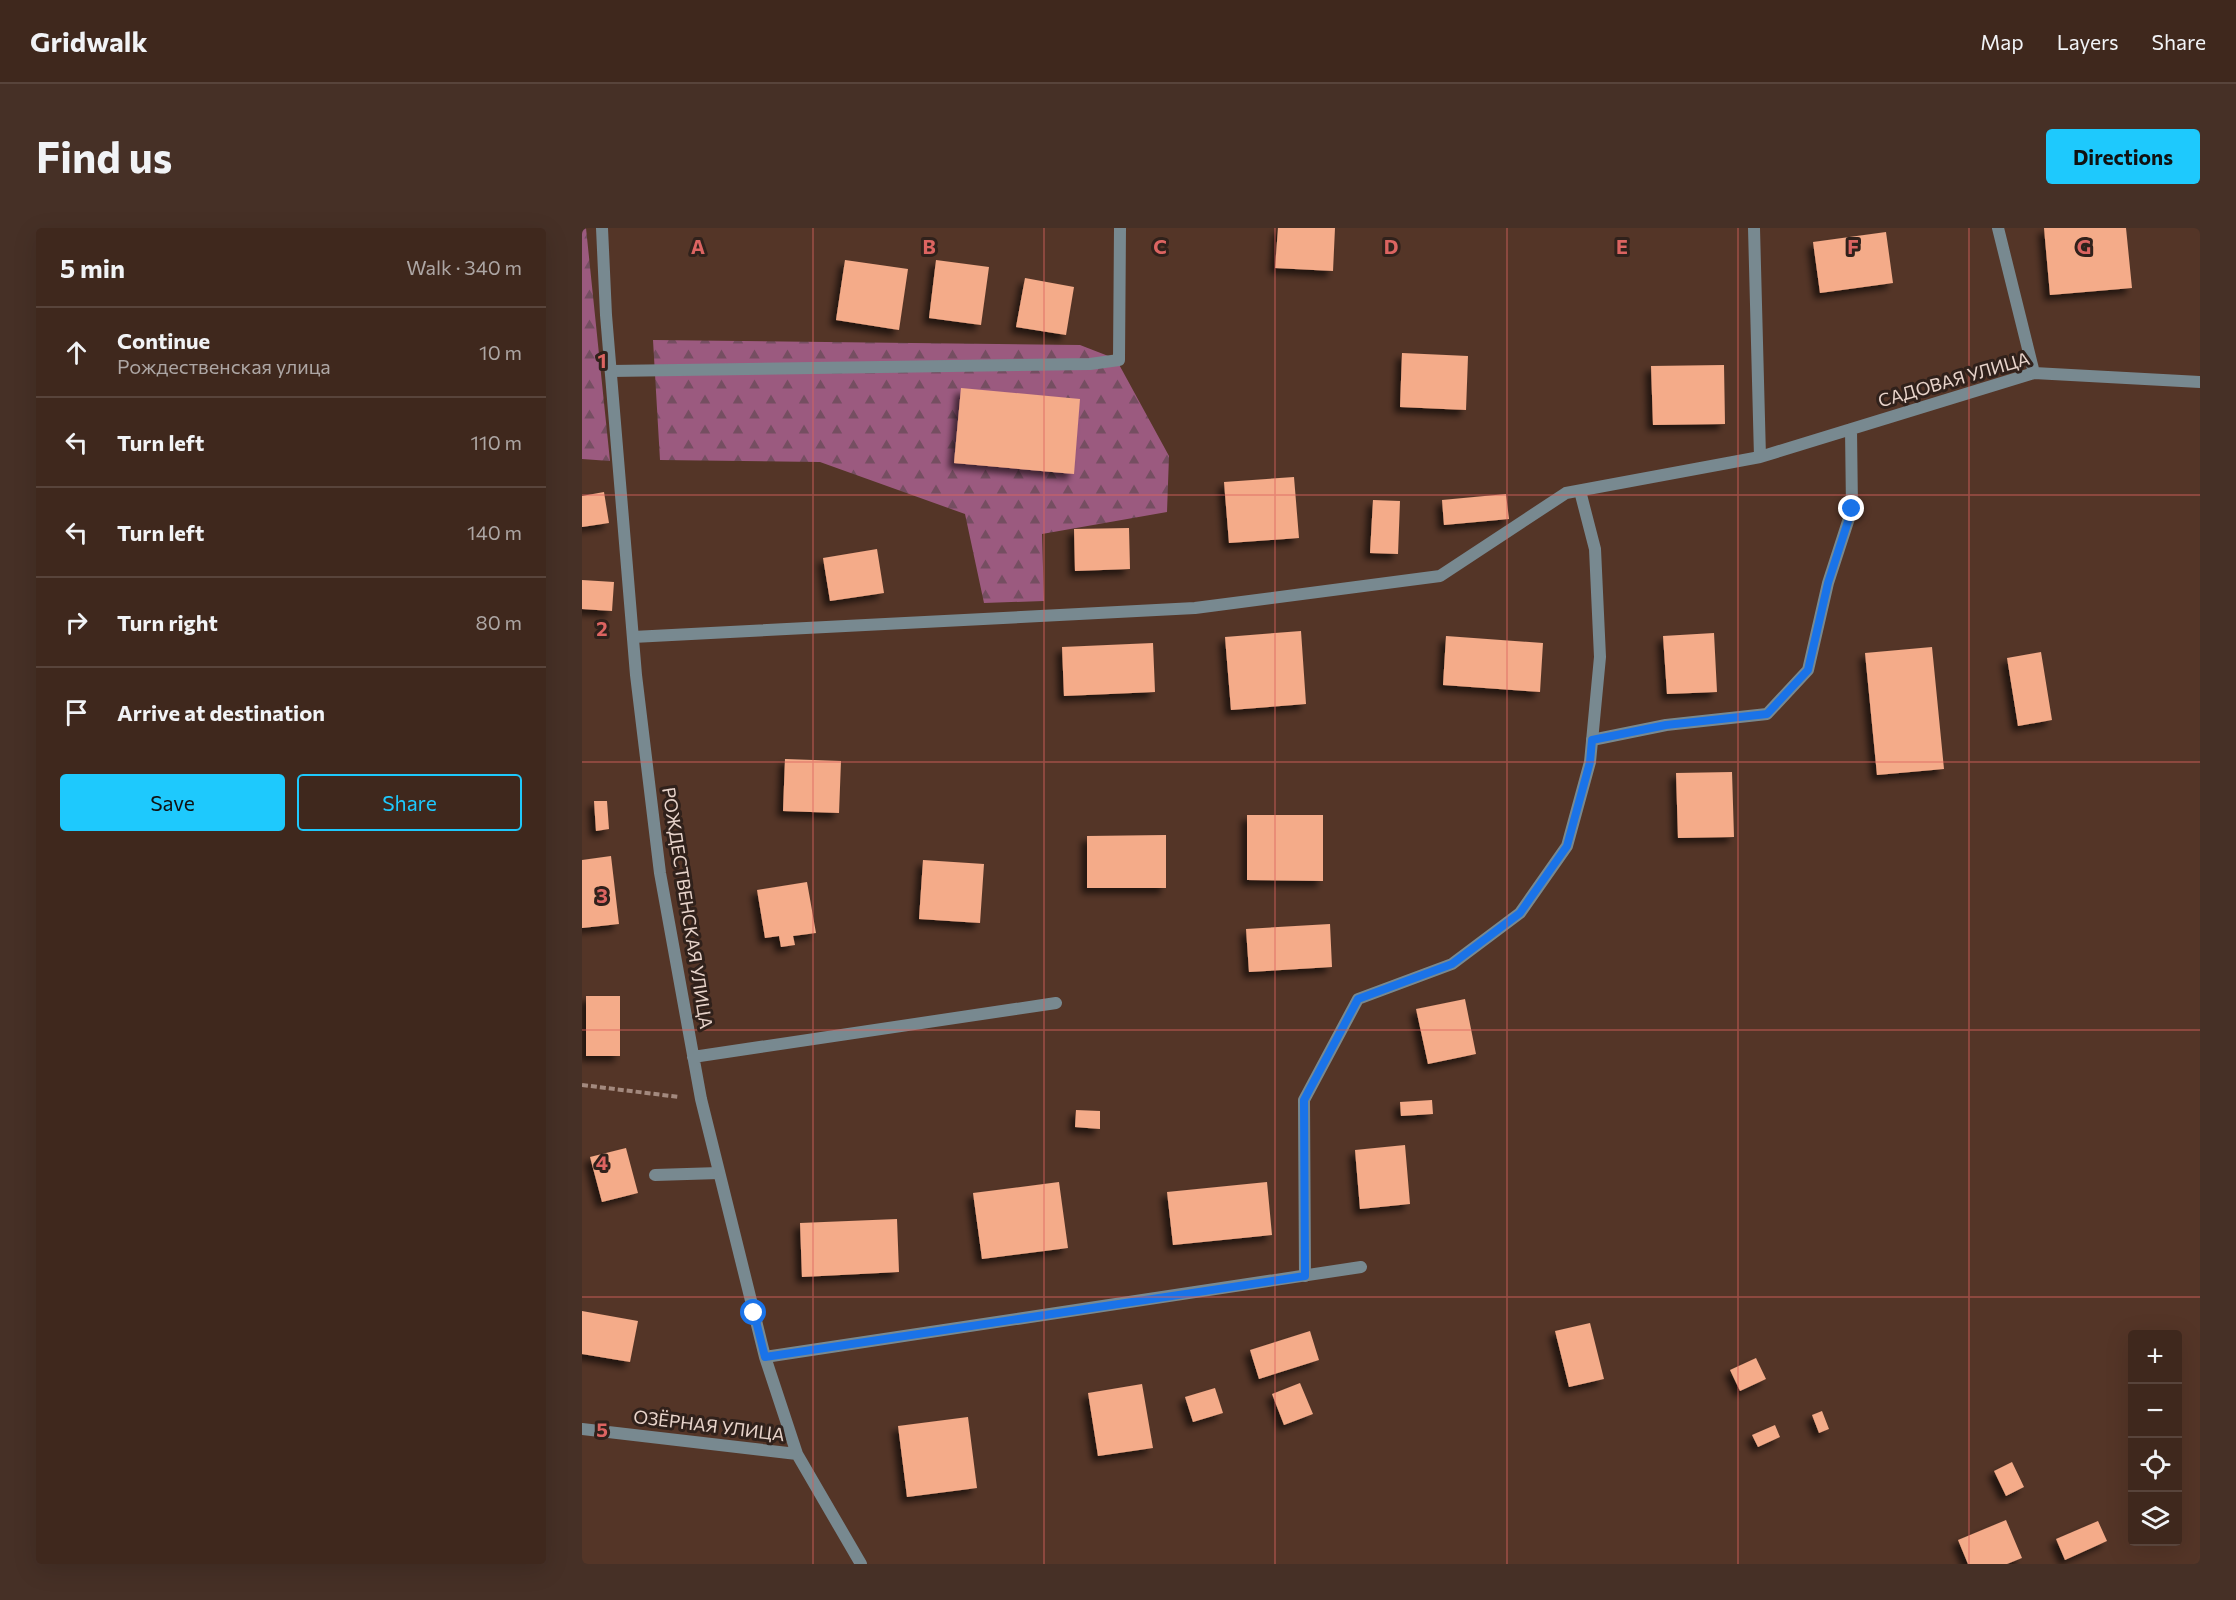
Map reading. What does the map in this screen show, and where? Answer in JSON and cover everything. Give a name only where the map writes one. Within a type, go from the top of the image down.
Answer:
[{"type":"street","name":"РОЖДЕСТВЕНСКАЯ УЛИЦА","points":[[602,228],[611,371],[633,637],[660,873],[701,1099],[765,1357],[797,1454],[861,1564]]},
{"type":"street","points":[[611,371],[1090,364],[1119,360],[1120,228]]},
{"type":"street","points":[[1754,228],[1760,457]]},
{"type":"street","points":[[1998,228],[2034,373]]},
{"type":"street","name":"САДОВАЯ УЛИЦА","points":[[633,637],[1195,608],[1440,576],[1566,493],[1760,457],[2034,373],[2200,382]]},
{"type":"street","points":[[1592,740],[1666,725],[1767,714],[1808,670],[1828,583],[1852,509],[1851,429]]},
{"type":"street","points":[[1305,1276],[1304,1100],[1358,999],[1452,964],[1520,913],[1567,846],[1590,762],[1600,657],[1594,549],[1580,491]]},
{"type":"street","points":[[693,1056],[1056,1002]]},
{"type":"street","points":[[655,1175],[719,1173]]},
{"type":"street","points":[[765,1357],[1361,1267]]},
{"type":"street","name":"ОЗЁРНАЯ УЛИЦА","points":[[582,1430],[797,1454]]},
{"type":"path","points":[[582,1085],[701,1099]]},
{"type":"green space","points":[[582,228],[586,228],[610,461],[582,459]]},
{"type":"green space","points":[[653,340],[1080,345],[1116,359],[1169,456],[1167,512],[1042,534],[1044,601],[984,603],[965,514],[820,462],[660,460]]},
{"type":"building","points":[[1278,228],[1335,228],[1333,271],[1275,268]]},
{"type":"building","points":[[2044,228],[2126,228],[2132,288],[2050,295]]},
{"type":"building","points":[[1886,232],[1893,283],[1820,293],[1813,242]]},
{"type":"building","points":[[845,260],[908,269],[899,330],[836,320]]},
{"type":"building","points":[[936,260],[989,267],[981,325],[929,318]]},
{"type":"building","points":[[1025,278],[1074,287],[1066,335],[1016,327]]},
{"type":"building","points":[[1402,353],[1468,356],[1466,410],[1400,407]]},
{"type":"building","points":[[1724,365],[1725,424],[1653,425],[1651,366]]},
{"type":"building","points":[[961,388],[1080,399],[1074,474],[954,463]]},
{"type":"building","points":[[1294,477],[1299,538],[1229,543],[1224,482]]},
{"type":"building","points":[[604,492],[609,523],[582,527],[582,496]]},
{"type":"building","points":[[1506,494],[1509,519],[1444,525],[1442,500]]},
{"type":"building","points":[[1373,500],[1400,501],[1398,554],[1370,553]]},
{"type":"building","points":[[1129,528],[1130,569],[1075,571],[1074,529]]},
{"type":"building","points":[[877,549],[884,593],[830,601],[823,558]]},
{"type":"building","points":[[582,580],[614,582],[612,611],[582,609]]},
{"type":"building","points":[[1301,631],[1306,704],[1231,710],[1225,637]]},
{"type":"building","points":[[1714,633],[1717,692],[1667,694],[1663,636]]},
{"type":"building","points":[[1446,636],[1543,643],[1540,692],[1443,685]]},
{"type":"building","points":[[1153,643],[1155,692],[1064,696],[1062,647]]},
{"type":"building","points":[[1932,647],[1944,769],[1877,775],[1865,653]]},
{"type":"building","points":[[2041,652],[2052,720],[2018,726],[2007,658]]},
{"type":"building","points":[[785,759],[841,761],[839,813],[783,811]]},
{"type":"building","points":[[1732,772],[1734,837],[1678,838],[1676,773]]},
{"type":"building","points":[[594,801],[607,801],[609,829],[596,831]]},
{"type":"building","points":[[1247,815],[1323,815],[1323,881],[1247,880]]},
{"type":"building","points":[[1166,835],[1166,888],[1087,888],[1087,836]]},
{"type":"building","points":[[611,856],[619,924],[582,928],[582,860]]},
{"type":"building","points":[[923,860],[984,864],[980,923],[919,919]]},
{"type":"building","points":[[807,882],[816,933],[793,936],[795,945],[781,947],[779,936],[765,938],[757,890]]},
{"type":"building","points":[[1330,924],[1332,967],[1249,972],[1246,929]]},
{"type":"building","points":[[586,996],[620,996],[620,1056],[586,1056]]},
{"type":"building","points":[[1465,999],[1476,1054],[1428,1064],[1416,1009]]},
{"type":"building","points":[[1432,1100],[1433,1114],[1401,1116],[1400,1102]]},
{"type":"building","points":[[1076,1110],[1100,1111],[1100,1129],[1075,1127]]},
{"type":"building","points":[[1405,1145],[1410,1204],[1360,1209],[1355,1150]]},
{"type":"building","points":[[626,1148],[638,1193],[602,1202],[590,1157]]},
{"type":"building","points":[[1059,1182],[1068,1248],[982,1259],[973,1193]]},
{"type":"building","points":[[1267,1182],[1272,1235],[1173,1245],[1167,1192]]},
{"type":"building","points":[[897,1219],[899,1272],[802,1277],[800,1223]]},
{"type":"building","points":[[582,1311],[638,1321],[630,1362],[582,1354]]},
{"type":"building","points":[[1590,1323],[1604,1379],[1569,1387],[1555,1331]]},
{"type":"building","points":[[1310,1331],[1319,1360],[1259,1379],[1250,1350]]},
{"type":"building","points":[[1756,1358],[1766,1379],[1740,1391],[1730,1370]]},
{"type":"building","points":[[1300,1383],[1313,1414],[1284,1425],[1272,1394]]},
{"type":"building","points":[[1142,1384],[1153,1448],[1098,1456],[1088,1393]]},
{"type":"building","points":[[1215,1388],[1223,1413],[1193,1422],[1185,1397]]},
{"type":"building","points":[[1822,1411],[1829,1429],[1819,1433],[1812,1415]]},
{"type":"building","points":[[968,1417],[977,1488],[907,1497],[898,1426]]},
{"type":"building","points":[[1775,1425],[1780,1437],[1758,1447],[1752,1435]]},
{"type":"building","points":[[2012,1462],[2024,1487],[2006,1496],[1994,1471]]},
{"type":"building","points":[[2006,1520],[2022,1558],[2007,1564],[1968,1564],[1958,1540]]},
{"type":"building","points":[[2098,1521],[2107,1541],[2065,1560],[2056,1539]]},
{"type":"route","points":[[754,1313],[765,1357],[1305,1276],[1304,1100],[1358,999],[1452,964],[1520,913],[1567,846],[1590,762],[1592,740],[1666,725],[1767,714],[1808,670],[1828,583],[1852,509]]}]
